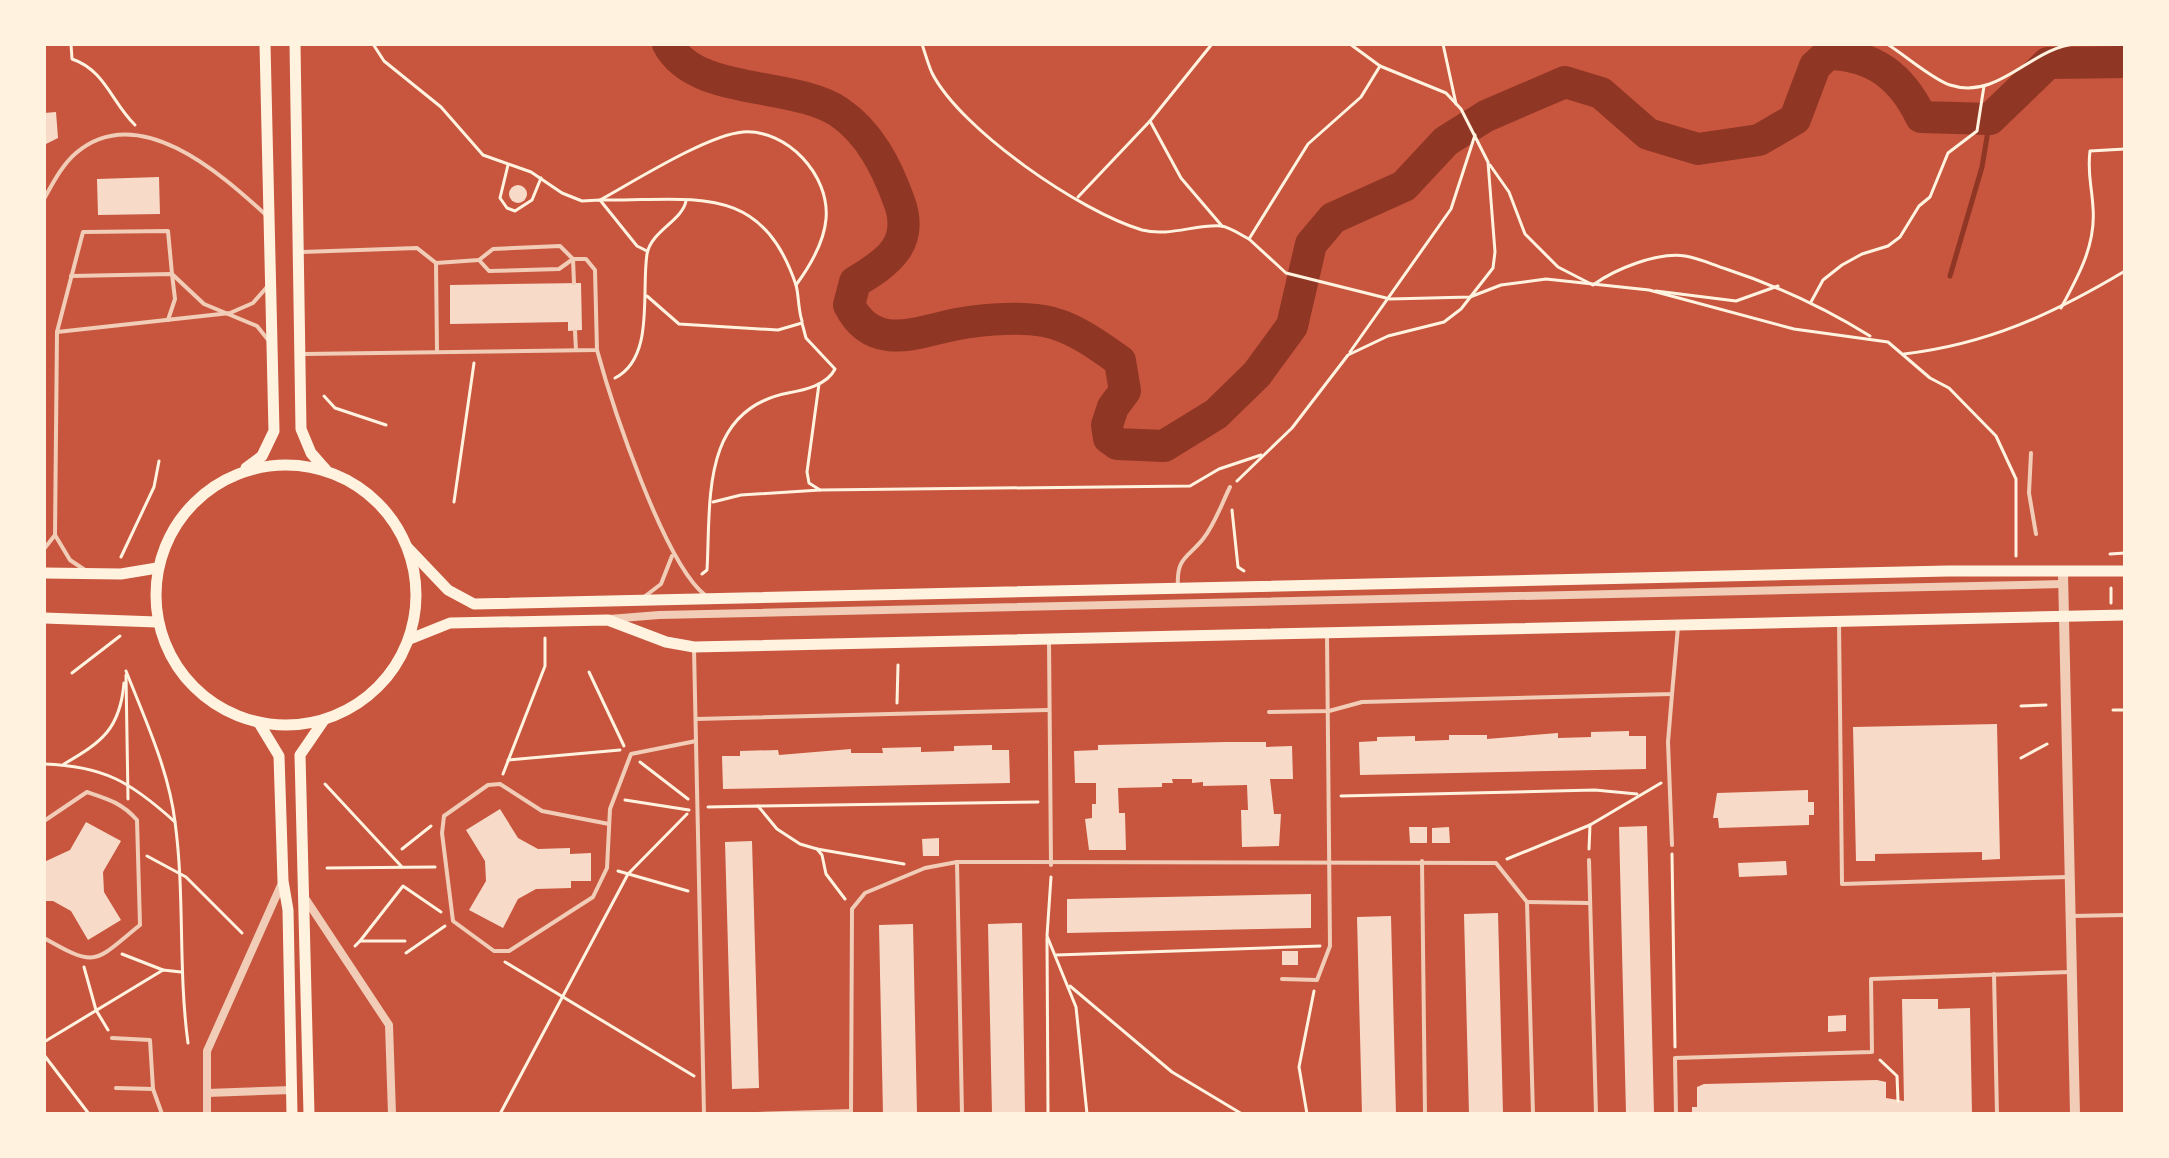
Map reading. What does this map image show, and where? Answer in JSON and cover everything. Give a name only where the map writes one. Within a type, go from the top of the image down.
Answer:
[{"type":"main road","points":[[243,471],[271,464],[299,464],[327,470],[353,482],[377,500],[395,522],[408,548],[417,591],[410,639],[378,687],[344,712],[324,720],[303,724],[259,723],[224,710],[193,687],[170,657],[157,622],[157,568],[169,536],[188,508],[213,486],[243,471],[262,456],[274,431],[265,44]]},
{"type":"main road","points":[[295,44],[301,429],[311,453],[327,470]]},
{"type":"main road","points":[[408,548],[448,590],[474,604],[2017,570],[2063,578],[2125,571]]},
{"type":"main road","points":[[44,573],[92,574],[157,568]]},
{"type":"main road","points":[[410,639],[450,623],[608,620],[666,642],[694,647],[2125,615]]},
{"type":"main road","points":[[44,618],[157,622]]},
{"type":"main road","points":[[309,1114],[300,755],[324,720]]},
{"type":"main road","points":[[259,723],[279,756],[283,881],[288,910],[292,1114]]},
{"type":"street","points":[[608,620],[691,614],[2063,578],[2075,1114]]},
{"type":"street","points":[[207,1114],[207,1051],[283,881]]},
{"type":"street","points":[[305,898],[389,1025],[392,1114]]},
{"type":"street","points":[[207,1093],[292,1090]]},
{"type":"lane","points":[[44,199],[76,153],[98,140],[115,135],[150,139],[189,154],[270,218]]},
{"type":"lane","points":[[92,574],[70,560],[55,535],[57,332],[83,232],[168,231],[175,299],[168,320]]},
{"type":"lane","points":[[300,252],[417,248],[436,263],[479,260],[493,249],[560,246],[573,259],[574,283]]},
{"type":"lane","points":[[479,260],[489,271],[559,269],[573,259],[586,259],[595,270],[597,350],[606,383],[672,554],[692,585],[710,599]]},
{"type":"lane","points":[[436,263],[437,350]]},
{"type":"lane","points":[[71,276],[172,274],[204,304],[257,326],[274,346]]},
{"type":"lane","points":[[57,332],[230,313],[253,303],[272,282]]},
{"type":"lane","points":[[575,331],[576,350]]},
{"type":"lane","points":[[302,354],[597,350]]},
{"type":"lane","points":[[2031,453],[2029,493],[2036,534]]},
{"type":"lane","points":[[1178,589],[1177,573],[1185,553],[1203,539],[1230,487]]},
{"type":"lane","points":[[44,549],[55,535]]},
{"type":"lane","points":[[639,601],[661,584],[669,571],[672,554]]},
{"type":"lane","points":[[1839,621],[1842,884],[2070,877]]},
{"type":"lane","points":[[1672,845],[1669,779],[1677,625]]},
{"type":"lane","points":[[1282,979],[1317,980],[1330,946],[1327,633]]},
{"type":"lane","points":[[1049,639],[1051,865]]},
{"type":"lane","points":[[694,647],[704,1114]]},
{"type":"lane","points":[[1269,712],[1329,711],[1362,702],[1672,694]]},
{"type":"lane","points":[[696,719],[1049,710]]},
{"type":"lane","points":[[609,824],[542,811],[500,784],[488,785],[444,816],[442,833],[453,921],[494,951],[509,951],[593,897],[607,868],[613,798],[631,754],[696,741]]},
{"type":"lane","points":[[44,821],[87,792],[116,801],[137,820],[140,853],[140,925],[99,958],[81,959],[44,938]]},
{"type":"lane","points":[[1589,860],[1596,1114]]},
{"type":"lane","points":[[1422,861],[1425,1114]]},
{"type":"lane","points":[[757,1114],[851,1113],[852,909],[865,893],[925,868],[957,862],[1051,865],[1422,861],[1496,863],[1527,902],[1533,1114]]},
{"type":"lane","points":[[957,862],[962,1114]]},
{"type":"lane","points":[[1527,902],[1590,903]]},
{"type":"lane","points":[[2071,916],[2125,915]]},
{"type":"lane","points":[[1676,1114],[1675,1058],[1872,1052],[1871,979],[2072,972]]},
{"type":"lane","points":[[1994,974],[1997,1114]]},
{"type":"lane","points":[[112,1038],[150,1040],[153,1089],[162,1114]]},
{"type":"lane","points":[[116,1088],[153,1089]]},
{"type":"path","points":[[71,44],[72,59],[102,77],[118,109],[150,139]]},
{"type":"path","points":[[373,44],[384,61],[441,107],[469,144],[483,155],[541,178],[562,193],[582,201],[719,201],[745,210],[762,224],[776,242],[796,285],[806,338],[835,369],[819,384],[770,396],[748,409],[729,429],[713,469],[707,570],[692,585]]},
{"type":"path","points":[[922,44],[933,74],[974,124],[1031,170],[1076,198],[1144,230],[1185,232],[1222,226]]},
{"type":"path","points":[[1076,198],[1150,121],[1212,44]]},
{"type":"path","points":[[1350,44],[1380,66],[1446,93],[1461,109],[1488,162],[1509,192],[1525,234],[1558,267],[1593,285]]},
{"type":"path","points":[[1443,44],[1456,104]]},
{"type":"path","points":[[1887,44],[1951,85],[1984,86],[1992,86],[2057,45],[2076,44]]},
{"type":"path","points":[[1249,239],[1308,144],[1361,97],[1380,66]]},
{"type":"path","points":[[1811,302],[1823,280],[1842,265],[1862,254],[1888,246],[1900,237],[1919,206],[1930,197],[1948,153],[1977,131],[1984,86]]},
{"type":"path","points":[[1150,121],[1181,178],[1222,226],[1249,239],[1286,273],[1317,282],[1390,299],[1470,297],[1501,285],[1546,279],[1691,292],[1736,301],[1778,286]]},
{"type":"path","points":[[600,200],[718,139],[743,132],[768,135],[789,145],[807,162],[824,200],[826,217],[822,238],[796,285]]},
{"type":"path","points":[[1250,576],[1238,567],[1230,487],[1292,428],[1390,299],[1451,209],[1475,135]]},
{"type":"path","points":[[2061,308],[2087,259],[2094,209],[2087,177],[2090,151],[2125,149]]},
{"type":"path","points":[[1348,355],[1388,336],[1444,322],[1470,297],[1493,268],[1495,252],[1488,162]]},
{"type":"path","points":[[508,165],[500,198],[507,208],[515,211],[532,200],[541,178]]},
{"type":"path","points":[[600,200],[637,246],[647,251]]},
{"type":"path","points":[[606,383],[625,373],[635,362],[647,296],[647,251],[664,225],[685,208],[686,201]]},
{"type":"path","points":[[1593,285],[1609,273],[1666,257],[1685,256],[1778,286],[1872,338]]},
{"type":"path","points":[[1904,354],[1986,339],[2061,308],[2125,271]]},
{"type":"path","points":[[1649,290],[1794,329],[1888,342],[1975,413],[1996,436],[2011,461],[2016,479],[2016,556]]},
{"type":"path","points":[[647,296],[679,324],[778,330],[802,323]]},
{"type":"path","points":[[454,502],[476,350]]},
{"type":"path","points":[[819,384],[807,472],[809,483],[820,490]]},
{"type":"path","points":[[324,396],[335,408],[386,425]]},
{"type":"path","points":[[711,503],[757,494],[820,490],[1190,486],[1219,469],[1264,454]]},
{"type":"path","points":[[121,557],[154,487],[159,461]]},
{"type":"path","points":[[2110,554],[2125,553]]},
{"type":"path","points":[[2111,588],[2111,603]]},
{"type":"path","points":[[72,673],[120,636]]},
{"type":"path","points":[[500,784],[545,666],[545,638]]},
{"type":"path","points":[[898,665],[896,685],[901,714]]},
{"type":"path","points":[[62,765],[92,748],[113,727],[122,709],[126,671]]},
{"type":"path","points":[[126,671],[128,810]]},
{"type":"path","points":[[126,671],[166,782],[175,822],[181,972],[188,1043]]},
{"type":"path","points":[[2021,706],[2046,705]]},
{"type":"path","points":[[2113,710],[2125,710]]},
{"type":"path","points":[[2021,758],[2047,744]]},
{"type":"path","points":[[508,760],[625,749]]},
{"type":"path","points":[[44,764],[79,765],[129,783],[175,822]]},
{"type":"path","points":[[1496,863],[1590,825],[1637,794],[1669,779]]},
{"type":"path","points":[[325,784],[403,868]]},
{"type":"path","points":[[1329,797],[1595,790],[1637,794]]},
{"type":"path","points":[[613,798],[690,811]]},
{"type":"path","points":[[500,1114],[628,874],[697,807],[1050,802]]},
{"type":"path","points":[[758,806],[777,829],[800,844],[925,868]]},
{"type":"path","points":[[402,849],[444,816]]},
{"type":"path","points":[[1589,860],[1590,825]]},
{"type":"path","points":[[1672,845],[1675,1058]]},
{"type":"path","points":[[817,849],[822,855],[826,874],[852,909]]},
{"type":"path","points":[[140,853],[177,872],[209,897],[242,933]]},
{"type":"path","points":[[1048,1114],[1047,936],[1051,865]]},
{"type":"path","points":[[327,868],[446,867]]},
{"type":"path","points":[[607,868],[699,895]]},
{"type":"path","points":[[355,946],[403,886],[453,921],[406,953]]},
{"type":"path","points":[[1047,936],[1070,986],[1087,1114]]},
{"type":"path","points":[[360,941],[405,941]]},
{"type":"path","points":[[1056,955],[1330,946]]},
{"type":"path","points":[[110,949],[163,970],[181,972]]},
{"type":"path","points":[[494,951],[502,960],[703,1082]]},
{"type":"path","points":[[81,959],[96,1010],[112,1038]]},
{"type":"path","points":[[44,1042],[163,970]]},
{"type":"path","points":[[1307,1114],[1299,1067],[1317,980]]},
{"type":"path","points":[[1070,986],[1172,1072],[1242,1114]]},
{"type":"path","points":[[1872,1052],[1897,1076],[1898,1101]]},
{"type":"path","points":[[44,1055],[89,1114]]},
{"type":"building","points":[[56,112],[58,138],[44,145],[44,113]]},
{"type":"building","points":[[159,177],[160,214],[98,215],[97,179]]},
{"type":"building","points":[[518,185],[527,194],[518,203],[509,194]]},
{"type":"building","points":[[581,283],[582,330],[568,331],[568,322],[450,324],[450,285]]},
{"type":"building","points":[[1997,724],[2000,859],[1982,860],[1982,852],[1875,854],[1875,861],[1856,861],[1853,727]]},
{"type":"building","points":[[1629,731],[1629,736],[1646,736],[1646,769],[1360,775],[1359,742],[1377,741],[1377,737],[1415,736],[1415,741],[1449,740],[1449,735],[1487,735],[1487,739],[1558,733],[1558,738],[1591,737],[1591,732]]},
{"type":"building","points":[[1266,742],[1266,747],[1292,746],[1293,779],[1270,779],[1274,814],[1281,814],[1279,846],[1242,847],[1241,810],[1248,810],[1247,785],[1203,786],[1203,782],[1192,783],[1192,779],[1172,779],[1173,783],[1162,783],[1162,787],[1118,788],[1119,813],[1125,813],[1126,850],[1089,850],[1085,819],[1092,818],[1096,783],[1075,783],[1074,751],[1098,750],[1098,745]]},
{"type":"building","points":[[992,745],[992,750],[1009,750],[1010,783],[723,789],[722,756],[740,756],[740,751],[778,750],[779,755],[851,749],[851,753],[883,753],[882,748],[921,747],[921,752],[954,751],[954,746]]},
{"type":"building","points":[[1808,790],[1808,802],[1814,802],[1814,815],[1809,815],[1809,825],[1719,828],[1718,818],[1713,818],[1717,793]]},
{"type":"building","points":[[500,809],[518,838],[538,849],[570,848],[570,854],[591,853],[591,881],[571,881],[571,888],[536,889],[518,899],[503,928],[469,910],[486,881],[485,861],[466,830]]},
{"type":"building","points":[[86,822],[121,841],[103,872],[104,892],[121,920],[88,940],[71,911],[53,901],[44,901],[44,862],[70,850]]},
{"type":"building","points":[[1647,826],[1654,1114],[1626,1114],[1619,827]]},
{"type":"building","points":[[1409,827],[1427,827],[1427,843],[1410,843]]},
{"type":"building","points":[[1449,827],[1450,843],[1432,843],[1432,828]]},
{"type":"building","points":[[939,838],[939,856],[923,856],[922,839]]},
{"type":"building","points":[[752,841],[759,1088],[732,1089],[725,842]]},
{"type":"building","points":[[1786,861],[1787,875],[1739,877],[1738,863]]},
{"type":"building","points":[[1311,894],[1311,928],[1067,933],[1067,899]]},
{"type":"building","points":[[1498,913],[1503,1114],[1469,1114],[1464,914]]},
{"type":"building","points":[[1391,916],[1396,1114],[1362,1114],[1357,917]]},
{"type":"building","points":[[1022,923],[1025,1114],[992,1114],[988,924]]},
{"type":"building","points":[[913,924],[917,1114],[883,1114],[879,925]]},
{"type":"building","points":[[1282,951],[1298,951],[1298,965],[1282,965]]},
{"type":"building","points":[[1902,999],[1938,999],[1938,1009],[1970,1008],[1972,1114],[1692,1114],[1692,1107],[1697,1107],[1697,1087],[1704,1084],[1877,1080],[1886,1082],[1886,1098],[1904,1101]]},
{"type":"building","points":[[1846,1015],[1846,1031],[1828,1032],[1828,1016]]},
{"type":"waterway","points":[[668,44],[681,61],[700,72],[819,102],[850,120],[868,141],[883,164],[899,201],[903,229],[901,241],[887,259],[855,282],[849,305],[860,321],[873,331],[888,335],[919,333],[997,319],[1035,320],[1074,331],[1120,361],[1125,391],[1113,407],[1107,425],[1109,438],[1117,444],[1164,446],[1216,414],[1257,374],[1292,326],[1311,244],[1333,218],[1404,186],[1446,141],[1486,116],[1565,82],[1601,93],[1648,134],[1698,149],[1759,140],[1795,119],[1815,66],[1828,54],[1859,59],[1885,71],[1905,90],[1921,117],[1990,119],[2048,63],[2125,62]]},
{"type":"waterway","points":[[1856,44],[1865,59]]},
{"type":"waterway","points":[[1950,276],[1982,167],[1990,119]]}]
